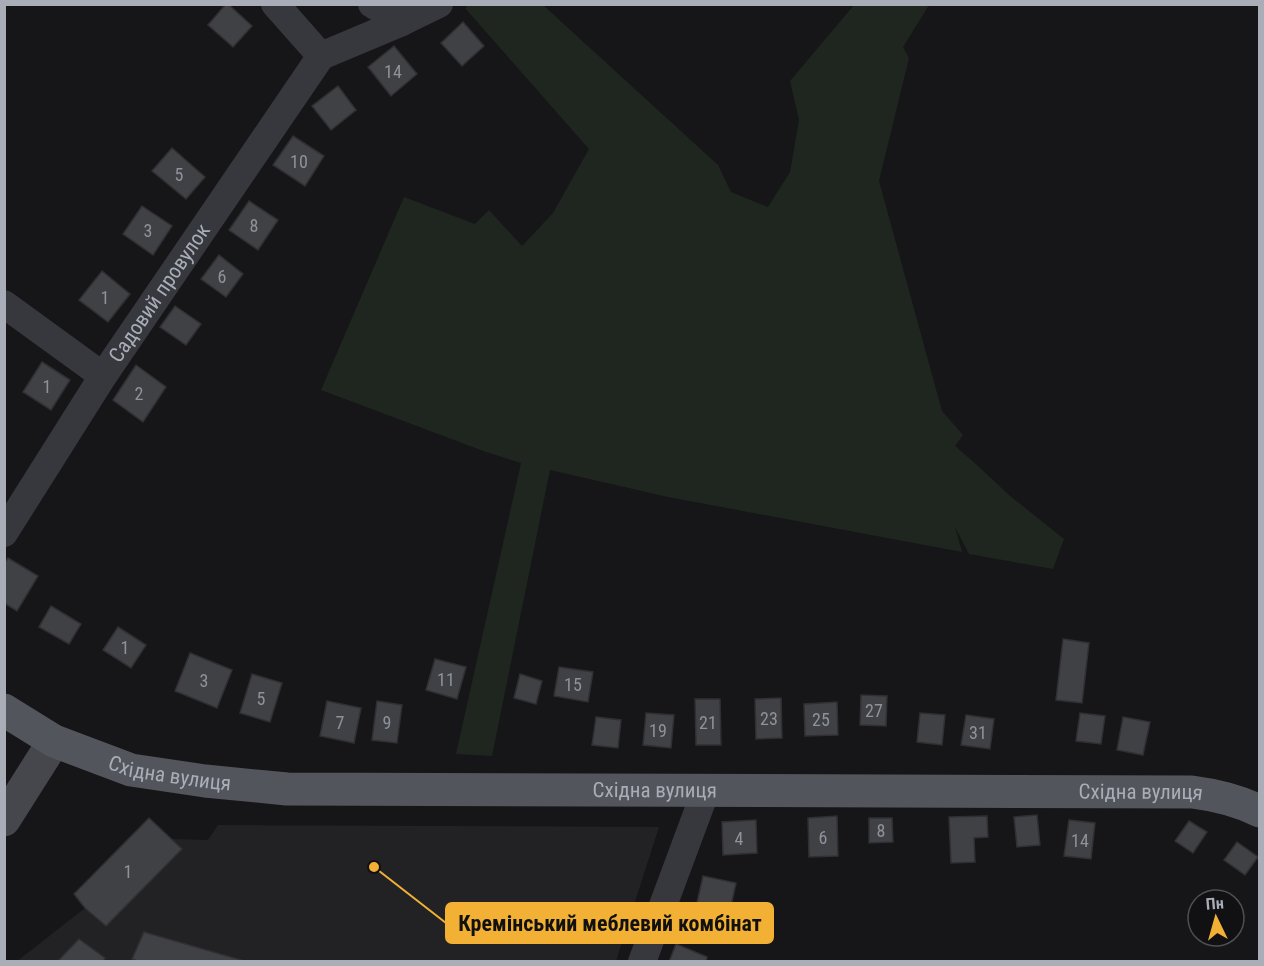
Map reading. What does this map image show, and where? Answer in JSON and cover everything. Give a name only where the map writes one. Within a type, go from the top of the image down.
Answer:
[{"type":"main road","name":"Східна вулиця","points":[[4,710],[54,741],[131,770],[206,781],[287,789],[1192,792],[1238,801],[1260,811]]},
{"type":"street","points":[[275,4],[321,56],[439,4]]},
{"type":"street","points":[[372,4],[402,22]]},
{"type":"street","name":"Садовий провулок","points":[[4,533],[104,376],[321,56]]},
{"type":"street","points":[[4,304],[104,376]]},
{"type":"street","points":[[4,820],[54,741]]},
{"type":"street","points":[[642,962],[706,790]]},
{"type":"shaded area","points":[[468,5],[543,5],[718,165],[731,192],[768,207],[790,172],[799,120],[790,81],[854,5],[929,5],[903,47],[909,58],[879,181],[942,411],[963,435],[955,446],[1009,495],[1064,539],[1053,569],[969,554],[955,527],[962,552],[668,497],[550,470],[492,756],[456,754],[521,463],[321,390],[404,197],[475,224],[489,210],[522,246],[553,213],[589,149],[465,8]]},
{"type":"shaded area","points":[[149,818],[171,839],[208,840],[218,825],[659,827],[616,961],[16,962],[85,908],[74,894]]},
{"type":"building","points":[[226,4],[252,26],[233,47],[208,25]]},
{"type":"building","points":[[463,22],[484,46],[462,66],[441,43]]},
{"type":"building","points":[[394,46],[417,74],[391,96],[368,67]]},
{"type":"building","points":[[338,86],[356,110],[331,130],[312,106]]},
{"type":"building","points":[[293,136],[324,156],[305,186],[273,165]]},
{"type":"building","points":[[172,148],[205,177],[186,199],[152,171]]},
{"type":"building","points":[[249,201],[278,220],[258,250],[229,230]]},
{"type":"building","points":[[142,206],[172,226],[153,255],[123,234]]},
{"type":"building","points":[[219,255],[243,274],[226,297],[201,279]]},
{"type":"building","points":[[102,271],[130,294],[108,322],[79,300]]},
{"type":"building","points":[[175,306],[201,324],[186,345],[160,327]]},
{"type":"building","points":[[42,362],[70,380],[51,410],[23,392]]},
{"type":"building","points":[[136,365],[166,387],[143,422],[113,400]]},
{"type":"building","points":[[8,558],[38,576],[17,611],[4,603],[4,564]]},
{"type":"building","points":[[51,606],[81,624],[69,644],[39,627]]},
{"type":"building","points":[[118,627],[146,645],[131,668],[103,650]]},
{"type":"building","points":[[1063,639],[1089,643],[1082,703],[1056,700]]},
{"type":"building","points":[[190,653],[232,670],[217,708],[175,691]]},
{"type":"building","points":[[435,659],[466,667],[457,699],[426,690]]},
{"type":"building","points":[[559,667],[593,672],[588,702],[554,696]]},
{"type":"building","points":[[252,674],[282,683],[270,722],[240,713]]},
{"type":"building","points":[[520,674],[542,681],[536,704],[514,698]]},
{"type":"building","points":[[861,695],[887,696],[886,726],[860,725]]},
{"type":"building","points":[[781,698],[782,738],[756,739],[755,699]]},
{"type":"building","points":[[695,699],[720,699],[721,745],[696,745]]},
{"type":"building","points":[[327,701],[361,708],[354,743],[320,736]]},
{"type":"building","points":[[377,701],[402,705],[397,743],[372,740]]},
{"type":"building","points":[[837,702],[838,735],[805,736],[804,704]]},
{"type":"building","points":[[646,713],[674,715],[671,748],[643,745]]},
{"type":"building","points":[[920,713],[945,715],[942,745],[917,742]]},
{"type":"building","points":[[1080,713],[1105,716],[1101,744],[1076,741]]},
{"type":"building","points":[[966,715],[994,719],[990,749],[961,745]]},
{"type":"building","points":[[596,717],[621,720],[618,748],[592,745]]},
{"type":"building","points":[[1123,717],[1150,722],[1143,755],[1117,750]]},
{"type":"building","points":[[1037,815],[1040,845],[1017,847],[1014,817]]},
{"type":"building","points":[[837,816],[838,856],[809,857],[808,818]]},
{"type":"building","points":[[987,816],[988,837],[974,838],[975,862],[951,863],[949,817]]},
{"type":"building","points":[[149,818],[182,849],[106,926],[85,908],[74,894]]},
{"type":"building","points":[[869,818],[892,818],[893,842],[869,843]]},
{"type":"building","points":[[756,820],[757,853],[723,855],[722,822]]},
{"type":"building","points":[[1069,820],[1095,823],[1091,859],[1064,856]]},
{"type":"building","points":[[1189,821],[1207,832],[1193,853],[1175,841]]},
{"type":"building","points":[[1237,842],[1258,857],[1245,875],[1224,860]]},
{"type":"building","points":[[703,876],[736,883],[730,910],[697,903]]},
{"type":"building","points":[[144,932],[248,962],[140,962],[132,959]]},
{"type":"building","points":[[79,939],[105,958],[103,962],[57,962]]},
{"type":"building","points":[[676,944],[707,957],[706,962],[669,962]]},
{"type":"place","name":"Кремінський меблевий комбінат","points":[[374,867]]}]
